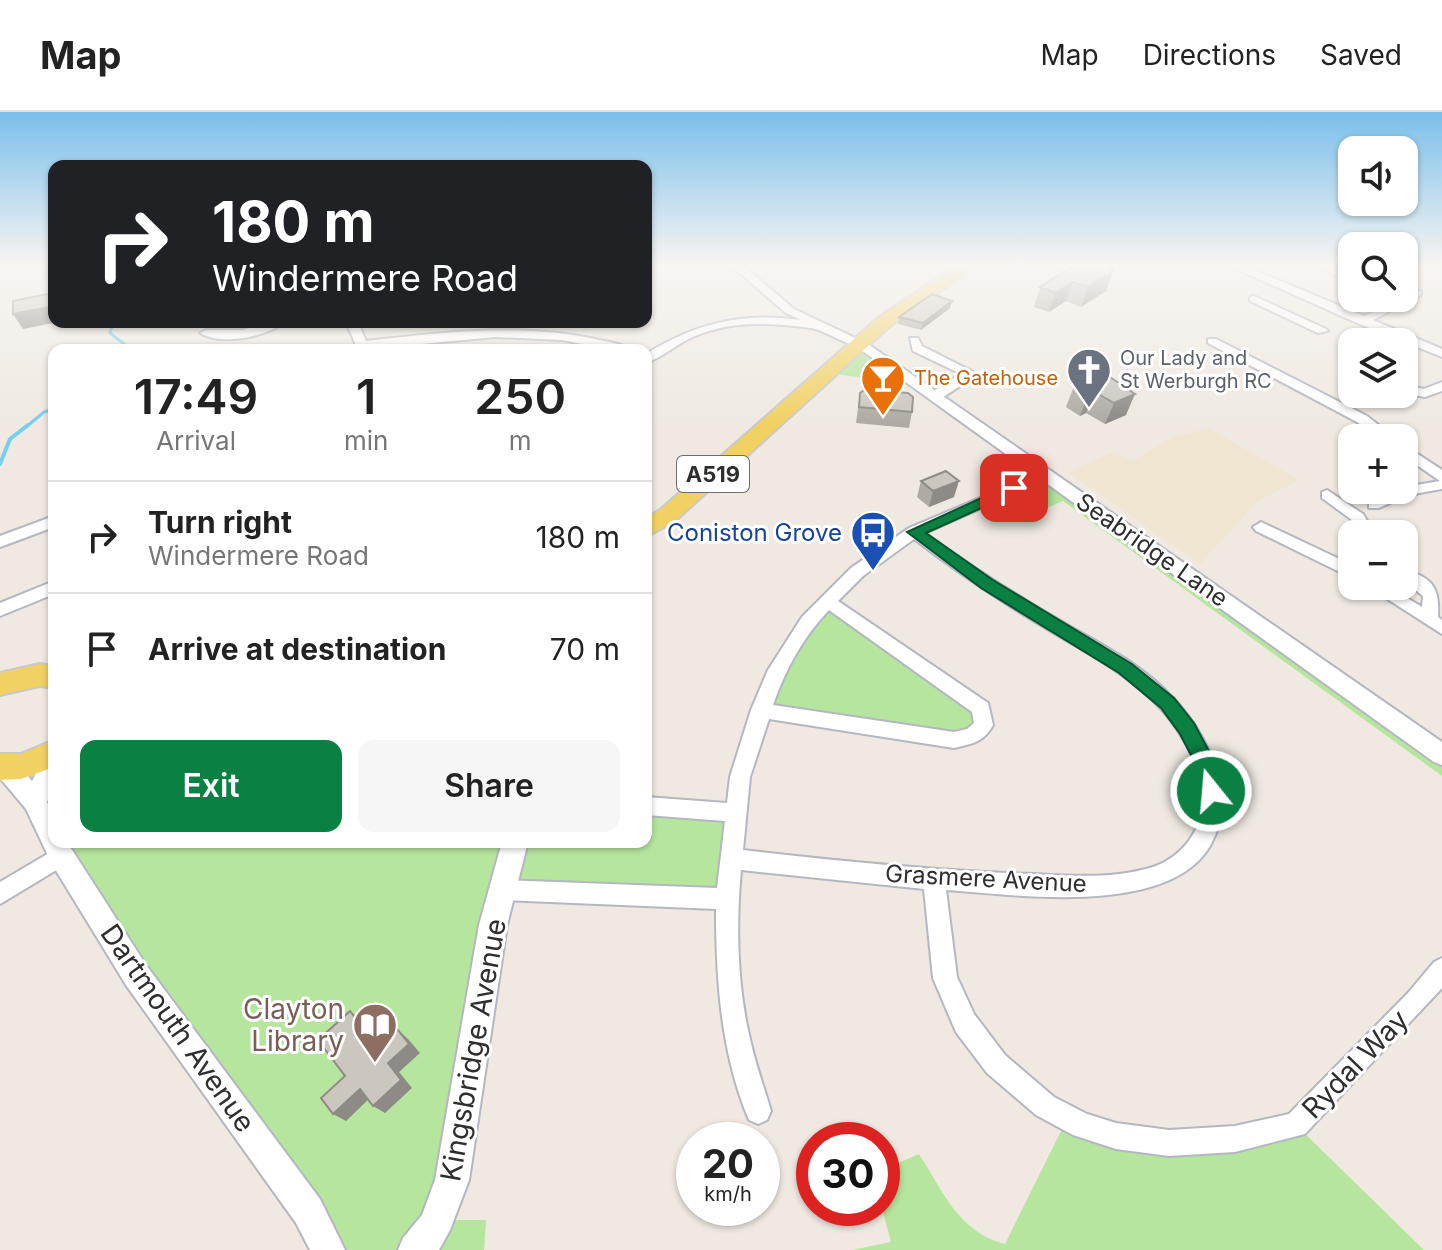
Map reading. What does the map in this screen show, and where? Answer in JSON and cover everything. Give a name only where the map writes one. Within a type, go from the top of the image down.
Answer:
[{"type":"main road","name":"A519","points":[[652,525],[668,515],[892,316]]},
{"type":"main road","points":[[8,677],[48,677]]},
{"type":"main road","points":[[4,768],[32,764],[48,756]]},
{"type":"street","points":[[778,320],[783,316]]},
{"type":"street","points":[[800,316],[862,344]]},
{"type":"street","points":[[1292,316],[1322,331]]},
{"type":"street","points":[[1350,316],[1442,353]]},
{"type":"street","points":[[1361,321],[1373,316]]},
{"type":"street","points":[[652,354],[680,336],[707,326],[751,319],[819,326]]},
{"type":"street","points":[[206,333],[221,336],[266,328]]},
{"type":"street","points":[[405,344],[510,334],[566,336],[601,344]]},
{"type":"street","points":[[914,340],[917,348],[983,380]]},
{"type":"street","points":[[1212,341],[1369,424]]},
{"type":"street","name":"Seabridge Lane","points":[[862,344],[1442,755]]},
{"type":"street","points":[[935,396],[970,374]]},
{"type":"street","points":[[1418,392],[1425,393],[1442,386]]},
{"type":"street","points":[[1418,459],[1442,477]]},
{"type":"street","points":[[758,1111],[737,1037],[728,965],[727,899],[740,777],[760,710],[790,645],[827,601],[857,572],[914,532],[1046,474]]},
{"type":"street","points":[[1374,505],[1405,491],[1442,485]]},
{"type":"street","points":[[1327,495],[1360,520]]},
{"type":"street","points":[[0,542],[48,523]]},
{"type":"street","points":[[1261,527],[1338,565]]},
{"type":"street","name":"Grasmere Avenue","points":[[732,859],[934,880],[1092,885],[1159,875],[1190,854],[1206,835],[1214,812],[1209,770],[1187,729],[1167,703],[1126,669],[987,584],[914,532]]},
{"type":"street","points":[[1418,582],[1431,594],[1436,624]]},
{"type":"street","points":[[0,610],[48,590]]},
{"type":"street","points":[[1397,600],[1436,624]]},
{"type":"street","points":[[760,710],[954,740],[973,736],[984,725],[981,708],[827,601]]},
{"type":"street","name":"Dartmouth Avenue","points":[[4,768],[35,802],[48,829]]},
{"type":"street","points":[[35,802],[48,773]]},
{"type":"street","points":[[652,806],[734,813]]},
{"type":"street","name":"Dartmouth Avenue","points":[[57,848],[136,975],[308,1211],[328,1250]]},
{"type":"street","name":"Kingsbridge Avenue","points":[[415,1250],[428,1239],[439,1220],[452,1180],[462,1106],[501,890],[513,848]]},
{"type":"street","points":[[0,894],[61,856]]},
{"type":"street","name":"Rydal Way","points":[[934,880],[945,978],[965,1023],[996,1064],[1045,1106],[1082,1126],[1116,1136],[1169,1143],[1235,1139],[1296,1125],[1442,970]]},
{"type":"street","points":[[501,890],[727,899]]},
{"type":"shaded area","points":[[1208,428],[1299,480],[1258,501],[1200,564],[1068,472],[1113,452],[1133,461],[1173,437]]},
{"type":"green space","points":[[862,344],[921,386],[828,373]]},
{"type":"green space","points":[[1011,457],[1174,565],[1181,559],[1442,742],[1442,776],[1063,501],[1039,511],[984,468]]},
{"type":"green space","points":[[827,601],[981,708],[973,736],[760,710]]},
{"type":"green space","points":[[48,773],[48,829],[35,802]]},
{"type":"green space","points":[[652,806],[734,813],[727,899],[501,890],[440,1220],[486,1220],[484,1250],[328,1250],[57,848],[652,848]]},
{"type":"green space","points":[[1068,1117],[1116,1136],[1296,1125],[1424,1250],[852,1250],[891,1242],[887,1226],[900,1226],[900,1162],[919,1154],[944,1196],[963,1220],[989,1238],[1005,1244]]},
{"type":"building","points":[[900,316],[932,316],[923,323]]},
{"type":"building","points":[[1104,373],[1135,394],[1114,403],[1095,392],[1088,395],[1074,386]]},
{"type":"building","points":[[864,390],[908,393],[913,397],[912,412],[859,407],[860,393]]},
{"type":"building","points":[[946,471],[959,481],[933,491],[921,481]]},
{"type":"building","name":"Clayton Library","points":[[350,1011],[378,1047],[397,1029],[409,1044],[388,1063],[401,1080],[373,1106],[360,1089],[333,1114],[321,1098],[345,1076],[318,1040]]},
{"type":"waterway","points":[[111,328],[110,333],[124,344]]},
{"type":"waterway","points":[[26,427],[48,411]]},
{"type":"waterway","points":[[0,464],[10,439],[28,425]]},
{"type":"place","name":"Our Lady and St Werburgh RC","points":[[1089,409]]},
{"type":"place","name":"The Gatehouse","points":[[883,417]]},
{"type":"place","name":"Coniston Grove","points":[[873,572]]},
{"type":"place","name":"Clayton Library","points":[[375,1064]]},
{"type":"route","points":[[1014,488],[914,532],[1008,598],[1126,669],[1167,703],[1187,729],[1209,770],[1211,791]]}]
